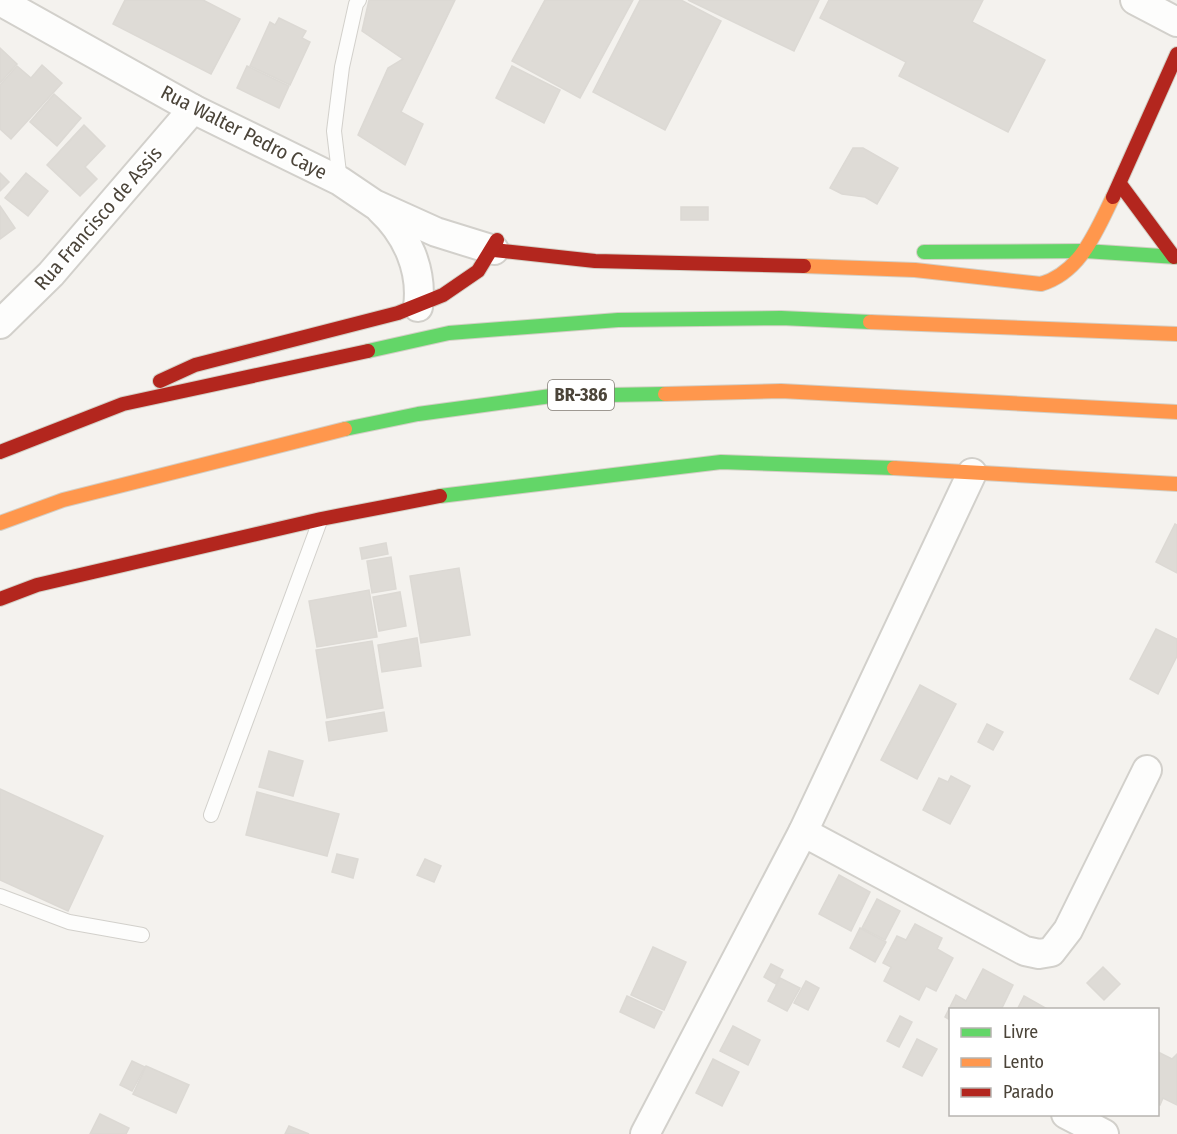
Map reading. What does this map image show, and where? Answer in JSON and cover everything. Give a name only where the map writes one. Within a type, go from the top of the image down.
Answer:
[{"type":"main road","points":[[495,245],[556,259],[626,264],[933,271],[1041,284],[1054,280],[1065,272],[1085,251],[1120,184],[1177,54]]},
{"type":"main road","points":[[1120,184],[1176,257]]},
{"type":"main road","points":[[123,404],[174,372],[418,307],[453,291],[495,245],[580,245]]},
{"type":"main road","points":[[741,250],[847,253]]},
{"type":"main road","points":[[907,253],[1085,251],[1176,257]]},
{"type":"main road","points":[[0,452],[123,404],[449,333],[618,320],[781,318],[1177,334]]},
{"type":"main road","name":"BR-386","points":[[0,523],[63,500],[318,435],[418,414],[551,396],[781,390],[1177,412]]},
{"type":"main road","points":[[0,598],[37,585],[321,519],[446,495],[721,462],[831,464],[1177,484]]},
{"type":"street","points":[[1135,0],[1177,22]]},
{"type":"street","name":"Rua Walter Pedro Caye","points":[[0,1],[193,109],[340,181],[374,204],[436,232],[495,245]]},
{"type":"street","name":"Rua Francisco de Assis","points":[[0,324],[51,274],[193,109]]},
{"type":"street","points":[[340,181],[495,245]]},
{"type":"street","points":[[374,204],[392,220],[415,261],[420,294],[418,307]]},
{"type":"street","points":[[645,1134],[803,832],[972,473]]},
{"type":"street","points":[[803,832],[1025,951],[1051,952],[1068,930],[1147,770]]},
{"type":"street","points":[[1070,1116],[1104,1134]]},
{"type":"lane","points":[[340,181],[334,131],[342,68],[356,4],[359,0]]},
{"type":"lane","points":[[211,815],[321,519]]},
{"type":"lane","points":[[0,896],[69,922],[142,935]]},
{"type":"building","points":[[125,0],[203,0],[240,19],[211,74],[113,24]]},
{"type":"building","points":[[369,0],[455,0],[401,112],[423,124],[405,165],[358,135],[388,68],[403,59],[362,31]]},
{"type":"building","points":[[545,0],[633,0],[580,98],[512,61]]},
{"type":"building","points":[[640,0],[681,0],[721,21],[665,130],[593,92]]},
{"type":"building","points":[[688,0],[819,0],[794,51]]},
{"type":"building","points":[[829,0],[983,0],[972,22],[1045,60],[1008,132],[899,76],[906,62],[820,18]]},
{"type":"building","points":[[279,18],[306,31],[302,38],[310,42],[290,85],[250,66],[270,22],[275,25]]},
{"type":"building","points":[[0,48],[17,64],[0,83]]},
{"type":"building","points":[[42,65],[62,83],[11,139],[0,129],[0,85],[17,66],[31,78]]},
{"type":"building","points":[[247,66],[289,86],[279,108],[237,88]]},
{"type":"building","points":[[512,66],[560,90],[544,123],[496,98]]},
{"type":"building","points":[[54,94],[81,118],[57,146],[30,122]]},
{"type":"building","points":[[84,125],[105,146],[85,167],[97,179],[80,196],[47,165]]},
{"type":"building","points":[[853,148],[863,148],[898,168],[877,204],[865,197],[842,194],[830,188]]},
{"type":"building","points":[[0,173],[9,182],[0,191]]},
{"type":"building","points":[[26,173],[48,191],[28,216],[5,198]]},
{"type":"building","points":[[0,206],[15,228],[0,239]]},
{"type":"building","points":[[681,207],[708,207],[708,220],[681,220]]},
{"type":"building","points":[[1175,524],[1177,525],[1177,573],[1156,562]]},
{"type":"building","points":[[386,543],[388,554],[362,559],[360,548]]},
{"type":"building","points":[[391,557],[396,589],[372,593],[367,561]]},
{"type":"building","points":[[459,568],[470,635],[421,643],[410,576]]},
{"type":"building","points":[[369,590],[377,637],[317,647],[309,601]]},
{"type":"building","points":[[400,592],[406,626],[379,631],[373,597]]},
{"type":"building","points":[[1156,629],[1177,639],[1177,656],[1158,694],[1130,679]]},
{"type":"building","points":[[417,638],[421,666],[382,672],[378,645]]},
{"type":"building","points":[[372,641],[383,708],[327,718],[316,650]]},
{"type":"building","points":[[920,685],[956,704],[917,779],[881,760]]},
{"type":"building","points":[[384,712],[387,731],[329,741],[326,722]]},
{"type":"building","points":[[987,724],[1003,732],[993,750],[978,742]]},
{"type":"building","points":[[269,751],[303,761],[293,796],[259,787]]},
{"type":"building","points":[[951,776],[970,786],[950,824],[923,810],[939,778],[948,782]]},
{"type":"building","points":[[0,789],[103,836],[68,911],[0,880]]},
{"type":"building","points":[[257,792],[339,814],[327,856],[246,835]]},
{"type":"building","points":[[337,854],[358,859],[353,878],[332,872]]},
{"type":"building","points":[[425,859],[441,866],[434,882],[417,875]]},
{"type":"building","points":[[839,875],[870,892],[851,931],[819,914]]},
{"type":"building","points":[[877,899],[900,911],[885,940],[862,928]]},
{"type":"building","points":[[915,924],[942,938],[937,949],[953,958],[936,991],[926,986],[919,1000],[884,981],[891,967],[883,963],[897,936],[906,940]]},
{"type":"building","points":[[860,928],[886,942],[875,962],[850,948]]},
{"type":"building","points":[[653,947],[686,962],[664,1010],[631,995]]},
{"type":"building","points":[[771,964],[783,970],[776,984],[764,977]]},
{"type":"building","points":[[1103,967],[1120,984],[1104,1000],[1087,983]]},
{"type":"building","points":[[983,969],[1013,985],[1002,1008],[950,1008],[956,995],[966,1001]]},
{"type":"building","points":[[780,978],[800,988],[787,1011],[768,1001]]},
{"type":"building","points":[[806,981],[819,988],[808,1010],[794,1003]]},
{"type":"building","points":[[627,996],[662,1012],[654,1028],[620,1012]]},
{"type":"building","points":[[1024,996],[1045,1008],[1018,1008]]},
{"type":"building","points":[[900,1016],[912,1022],[899,1047],[887,1041]]},
{"type":"building","points":[[733,1026],[760,1040],[748,1065],[720,1051]]},
{"type":"building","points":[[917,1039],[937,1049],[922,1076],[903,1067]]},
{"type":"building","points":[[1159,1052],[1172,1059],[1177,1054],[1177,1105],[1163,1098],[1160,1105]]},
{"type":"building","points":[[713,1059],[739,1072],[722,1106],[696,1093]]},
{"type":"building","points":[[132,1061],[145,1067],[132,1091],[120,1085]]},
{"type":"building","points":[[146,1066],[189,1085],[176,1113],[133,1094]]},
{"type":"building","points":[[100,1114],[129,1128],[126,1134],[90,1134]]},
{"type":"building","points":[[289,1126],[309,1134],[285,1134]]},
{"type":"traffic: fast","points":[[924,252],[1085,251]]},
{"type":"traffic: fast","points":[[1085,251],[1177,257]]},
{"type":"traffic: fast","points":[[368,351],[449,333],[618,320],[781,318],[870,322]]},
{"type":"traffic: fast","points":[[345,429],[418,414],[551,396],[665,394]]},
{"type":"traffic: fast","points":[[440,496],[721,462],[894,468]]},
{"type":"traffic: slow","points":[[804,266],[915,270],[1041,284],[1055,278],[1077,260],[1086,249],[1113,197]]},
{"type":"traffic: slow","points":[[870,322],[1177,334]]},
{"type":"traffic: slow","points":[[665,394],[781,391],[1177,412]]},
{"type":"traffic: slow","points":[[0,523],[63,500],[345,429]]},
{"type":"traffic: slow","points":[[894,468],[1177,484]]},
{"type":"traffic: jam","points":[[1113,197],[1177,54]]},
{"type":"traffic: jam","points":[[1120,184],[1174,257]]},
{"type":"traffic: jam","points":[[160,381],[195,365],[398,313],[443,295],[478,271],[497,240]]},
{"type":"traffic: jam","points":[[494,250],[595,261],[804,266]]},
{"type":"traffic: jam","points":[[0,452],[123,404],[368,351]]},
{"type":"traffic: jam","points":[[0,599],[37,585],[321,519],[440,496]]}]
